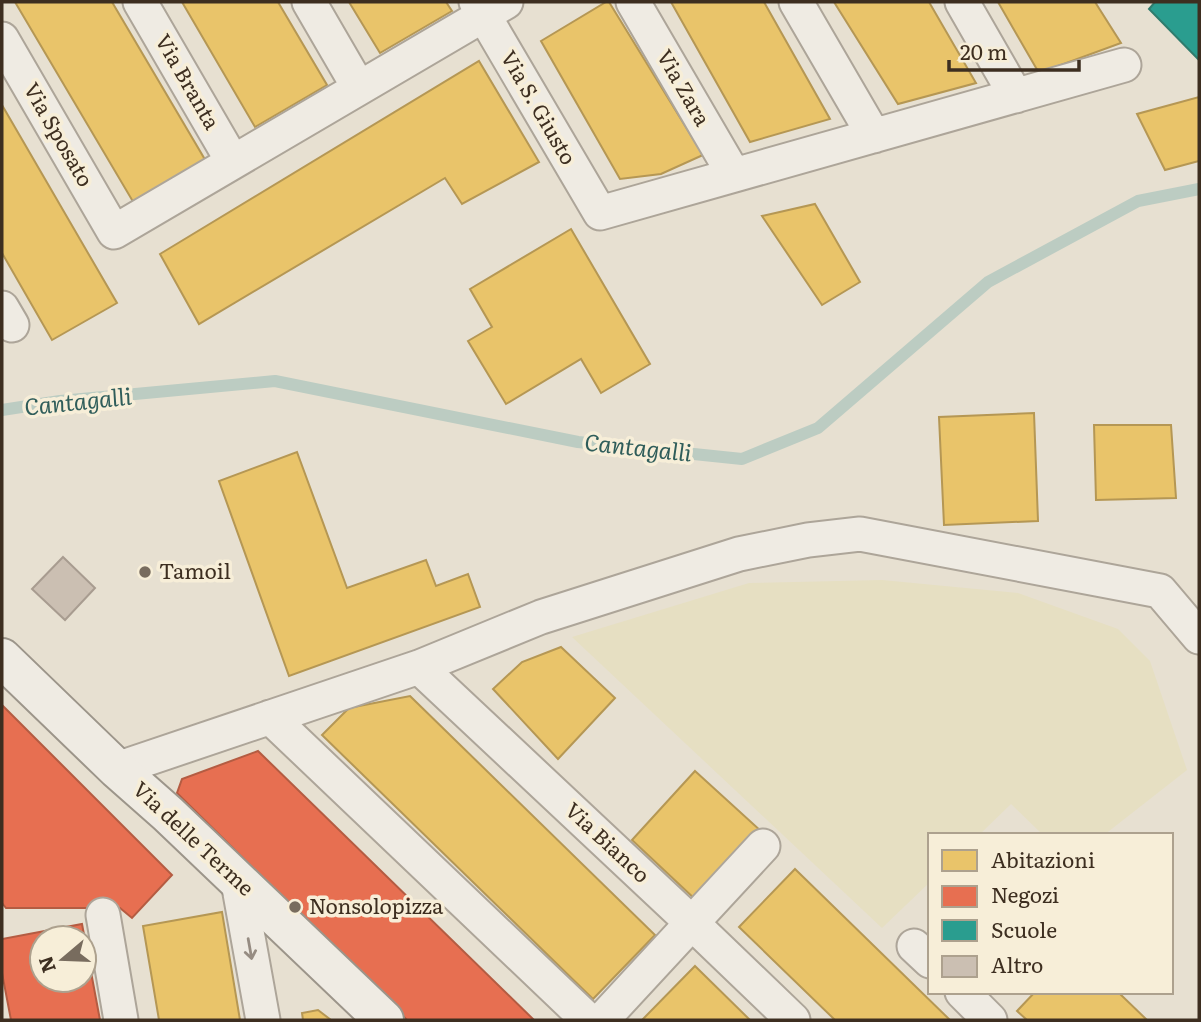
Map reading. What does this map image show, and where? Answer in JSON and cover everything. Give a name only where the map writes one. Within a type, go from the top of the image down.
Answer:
[{"type":"main road","name":"Via delle Terme","points":[[2,658],[384,1020]]},
{"type":"street","name":"Via Branta","points":[[140,2],[233,162]]},
{"type":"street","points":[[309,2],[359,88]]},
{"type":"street","name":"Via Zara","points":[[633,2],[734,175]]},
{"type":"street","points":[[796,2],[874,136]]},
{"type":"street","points":[[962,2],[1016,96]]},
{"type":"street","points":[[233,162],[359,88],[489,6]]},
{"type":"street","name":"Via S. Giusto","points":[[489,6],[600,213],[734,175]]},
{"type":"street","name":"Via Sposato","points":[[2,38],[114,232],[233,162]]},
{"type":"street","points":[[734,175],[1124,65]]},
{"type":"street","points":[[117,769],[419,667],[541,617],[739,554],[808,540],[860,534],[1160,592],[1199,637]]},
{"type":"street","name":"Via Bianco","points":[[419,667],[793,1020]]},
{"type":"street","points":[[270,717],[588,1020]]},
{"type":"street","points":[[603,1020],[763,846]]},
{"type":"street","points":[[238,882],[263,1020]]},
{"type":"street","points":[[103,915],[121,1020]]},
{"type":"street","points":[[964,994],[990,1020]]},
{"type":"shaded area","points":[[882,580],[1018,593],[1118,629],[1150,661],[1187,770],[1107,833],[1041,833],[1011,804],[981,833],[928,833],[928,884],[882,928],[572,637],[749,583]]},
{"type":"building: Abitazioni","points":[[15,2],[112,2],[207,163],[135,205]]},
{"type":"building: Abitazioni","points":[[182,2],[278,2],[327,85],[255,127]]},
{"type":"building: Abitazioni","points":[[349,2],[446,2],[452,11],[380,53]]},
{"type":"building: Abitazioni","points":[[609,2],[703,155],[661,174],[620,179],[541,41]]},
{"type":"building: Abitazioni","points":[[671,2],[764,2],[830,119],[750,142]]},
{"type":"building: Abitazioni","points":[[834,2],[929,2],[976,83],[898,104]]},
{"type":"building: Abitazioni","points":[[998,2],[1095,2],[1121,43],[1039,73]]},
{"type":"building: Abitazioni","points":[[479,61],[539,162],[462,204],[445,178],[199,324],[160,254]]},
{"type":"building: Abitazioni","points":[[1199,97],[1199,161],[1165,170],[1137,114]]},
{"type":"building: Abitazioni","points":[[2,105],[117,303],[52,340],[2,253]]},
{"type":"building: Abitazioni","points":[[815,204],[860,282],[822,305],[762,216]]},
{"type":"building: Abitazioni","points":[[571,229],[650,364],[601,393],[581,359],[506,404],[468,341],[492,327],[470,289]]},
{"type":"building: Abitazioni","points":[[1034,413],[1038,521],[944,525],[939,417]]},
{"type":"building: Abitazioni","points":[[1094,425],[1171,425],[1176,498],[1096,500]]},
{"type":"building: Abitazioni","points":[[297,452],[347,588],[426,560],[436,586],[468,574],[480,607],[289,676],[219,481]]},
{"type":"building: Abitazioni","points":[[561,647],[615,698],[558,759],[493,689],[522,662]]},
{"type":"building: Abitazioni","points":[[410,696],[655,935],[593,999],[322,735],[349,708]]},
{"type":"building: Abitazioni","points":[[695,771],[762,832],[697,901],[632,840]]},
{"type":"building: Abitazioni","points":[[795,869],[950,1020],[835,1020],[739,927]]},
{"type":"building: Abitazioni","points":[[222,912],[240,1020],[159,1020],[143,926]]},
{"type":"building: Abitazioni","points":[[695,966],[750,1020],[642,1020]]},
{"type":"building: Abitazioni","points":[[1033,994],[1120,994],[1147,1020],[1027,1020],[1017,1011]]},
{"type":"building: Abitazioni","points":[[318,1010],[331,1020],[303,1020],[302,1013]]},
{"type":"building: Negozi","points":[[2,705],[172,875],[132,918],[120,908],[6,908],[2,903]]},
{"type":"building: Negozi","points":[[258,751],[534,1020],[407,1020],[177,793],[182,779]]},
{"type":"building: Negozi","points":[[28,934],[28,994],[95,994],[100,1020],[11,1020],[2,973],[2,939]]},
{"type":"building: Scuole","points":[[1155,2],[1199,2],[1199,60],[1149,9]]},
{"type":"building: Altro","points":[[63,557],[95,588],[65,620],[32,589]]},
{"type":"waterway","name":"Cantagalli","points":[[2,410],[60,401],[275,381],[578,442],[742,459],[818,428],[988,282],[1138,201],[1199,189]]},
{"type":"place","name":"Tamoil","points":[[145,572]]},
{"type":"place","name":"Nonsolopizza","points":[[295,907]]}]
